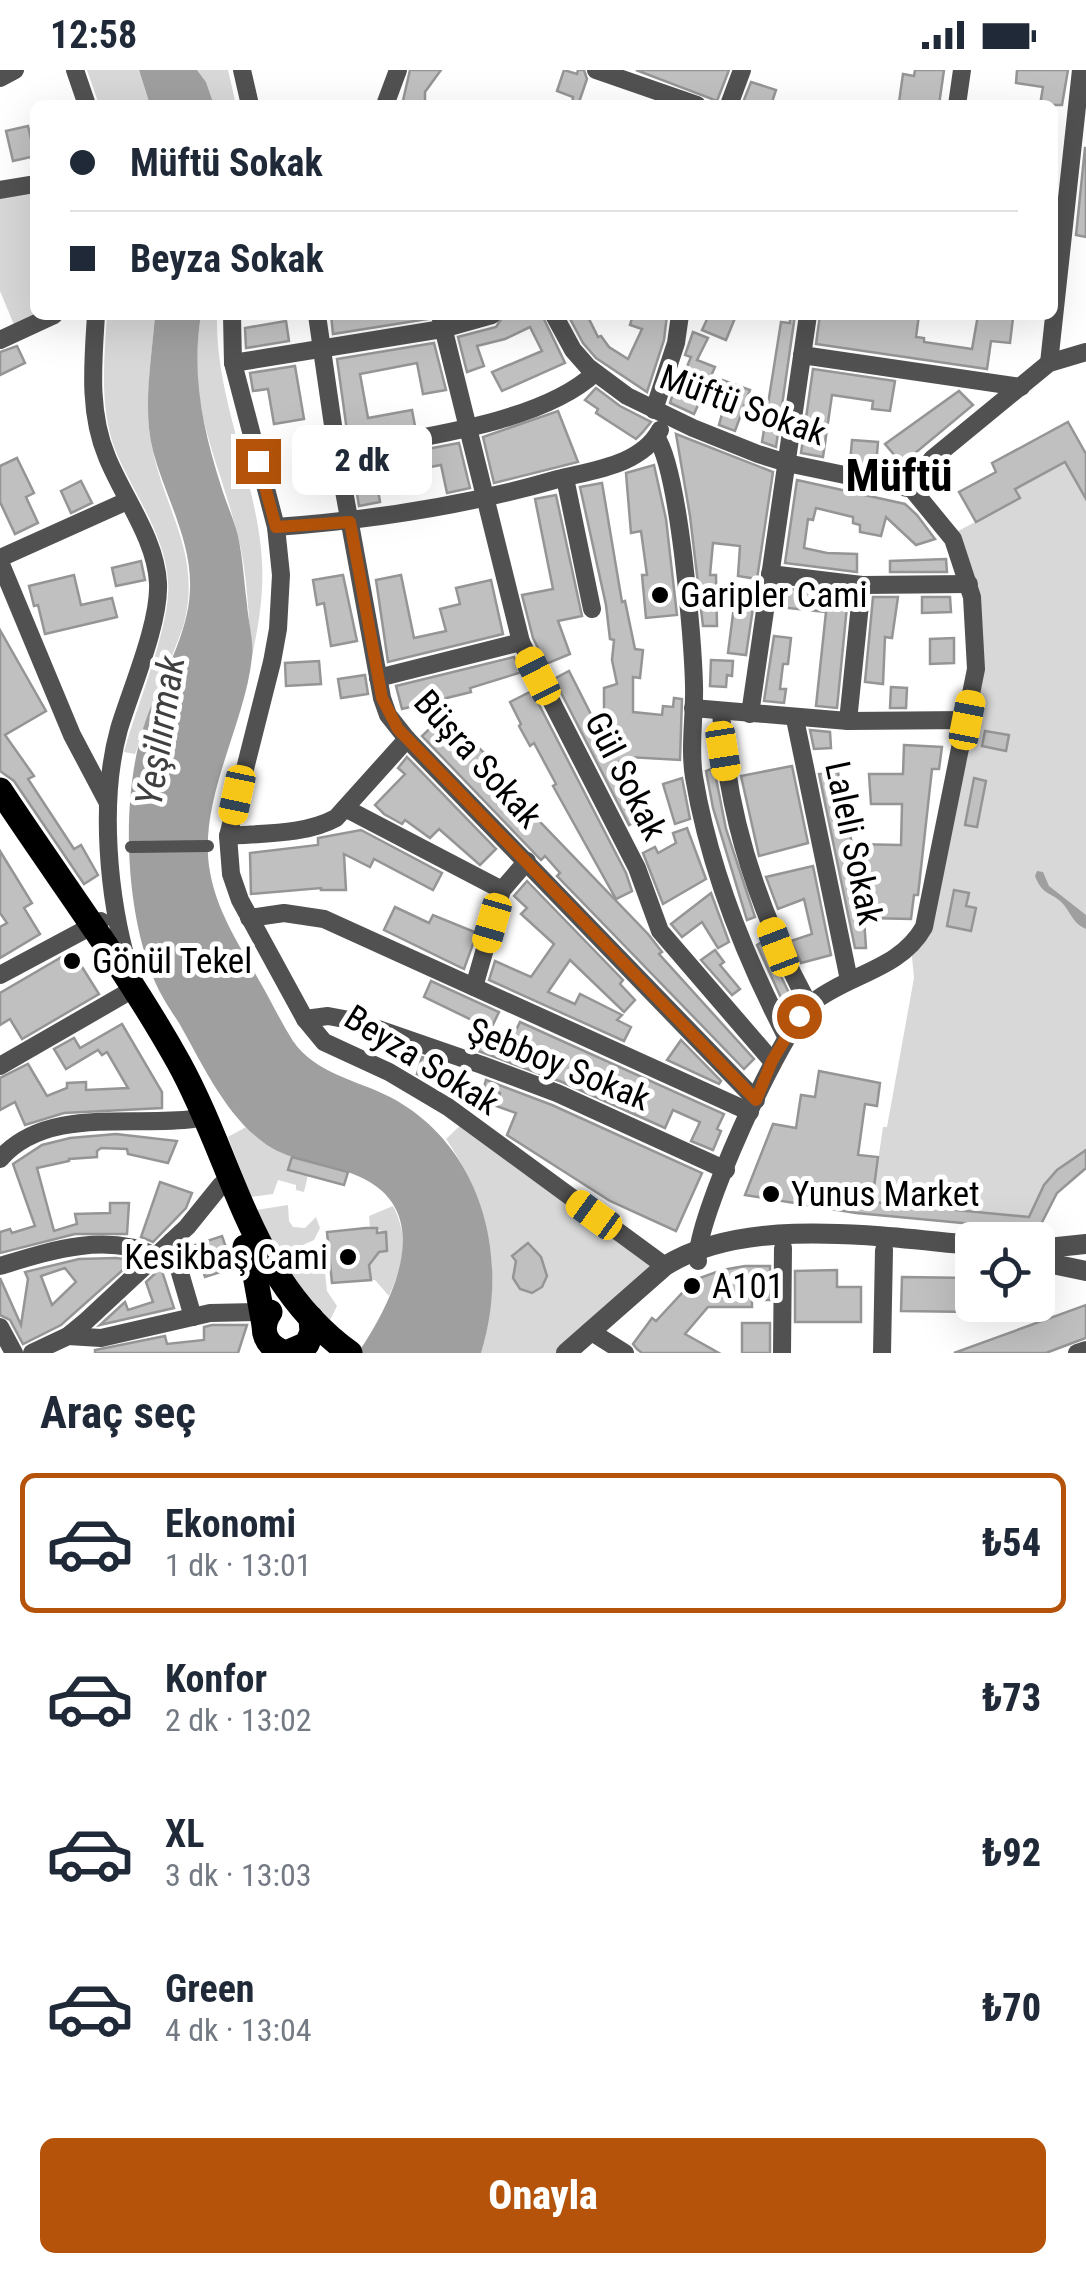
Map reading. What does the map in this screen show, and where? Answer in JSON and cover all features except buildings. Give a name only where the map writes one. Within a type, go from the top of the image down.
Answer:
[{"type":"main road","points":[[0,790],[85,929]]},
{"type":"main road","points":[[0,814],[129,992],[205,1113],[271,1269],[304,1312],[350,1353]]},
{"type":"main road","points":[[129,992],[193,1119],[221,1185],[255,1275],[261,1331],[269,1344],[293,1353],[310,1338],[304,1312]]},
{"type":"main road","points":[[261,1331],[276,1307],[304,1312]]},
{"type":"street","points":[[0,78],[16,70]]},
{"type":"street","points":[[75,70],[85,100]]},
{"type":"street","points":[[242,70],[249,100]]},
{"type":"street","points":[[387,100],[398,70]]},
{"type":"street","points":[[596,70],[661,99]]},
{"type":"street","points":[[731,100],[742,70]]},
{"type":"street","points":[[958,100],[962,70]]},
{"type":"street","points":[[1058,219],[1060,181],[1080,70]]},
{"type":"street","points":[[0,190],[30,185]]},
{"type":"street","points":[[0,340],[43,320]]},
{"type":"street","points":[[0,1066],[129,992],[114,905],[108,804],[114,750],[158,588],[154,559],[106,455],[95,412],[92,377],[96,320]]},
{"type":"street","name":"Beyza Sokak","points":[[232,320],[232,363],[276,527],[282,575],[278,629],[228,836],[231,874],[249,918],[305,1019],[324,1042],[389,1072],[448,1107],[665,1266]]},
{"type":"street","name":"Büşra Sokak","points":[[318,320],[337,453],[388,715],[753,1106]]},
{"type":"street","name":"Müftü Sokak","points":[[557,320],[573,350],[594,373],[660,413],[786,463],[912,489]]},
{"type":"street","points":[[276,527],[350,522],[486,500],[624,460],[649,446],[656,437],[679,320]]},
{"type":"street","points":[[750,714],[807,320]]},
{"type":"street","points":[[1049,320],[1049,363]]},
{"type":"street","points":[[232,363],[441,322]]},
{"type":"street","name":"Gül Sokak","points":[[441,322],[521,642],[637,868],[660,931],[772,1061]]},
{"type":"street","points":[[697,1256],[726,1170],[786,1036],[809,1006],[849,980],[901,955],[924,927],[967,720],[977,652],[968,584],[953,539],[912,489],[932,459],[1049,363],[1086,352]]},
{"type":"street","points":[[802,355],[1021,387]]},
{"type":"street","points":[[337,453],[467,427],[560,399],[594,373]]},
{"type":"street","points":[[656,437],[664,448],[673,494],[693,653],[692,760],[710,844],[753,972],[786,1036]]},
{"type":"street","points":[[564,478],[592,609]]},
{"type":"street","points":[[108,804],[72,735],[0,560],[127,500]]},
{"type":"street","points":[[770,574],[862,585],[968,584]]},
{"type":"street","points":[[848,721],[862,585]]},
{"type":"street","points":[[378,678],[521,642]]},
{"type":"street","points":[[694,708],[795,719],[967,720]]},
{"type":"street","points":[[721,711],[731,799],[755,882],[778,947],[809,1006]]},
{"type":"street","name":"Laleli Sokak","points":[[795,719],[849,980]]},
{"type":"street","points":[[228,836],[314,828],[336,818],[407,739]]},
{"type":"street","points":[[345,808],[502,890]]},
{"type":"street","points":[[131,848],[208,846]]},
{"type":"street","points":[[474,988],[502,890],[527,862]]},
{"type":"street","points":[[0,974],[104,920],[114,905]]},
{"type":"street","points":[[249,918],[284,913],[324,919],[474,988],[753,1106]]},
{"type":"street","name":"Şebboy Sokak","points":[[305,1019],[328,1016],[354,1022],[482,1066],[557,1093],[726,1170]]},
{"type":"street","points":[[0,1159],[22,1142],[66,1126],[193,1119]]},
{"type":"street","points":[[32,1353],[68,1336],[171,1242],[204,1209],[221,1185]]},
{"type":"street","points":[[583,1353],[596,1334],[665,1266],[754,1236],[955,1244]]},
{"type":"street","points":[[171,1242],[192,1318]]},
{"type":"street","points":[[1055,1247],[1086,1244]]},
{"type":"street","points":[[0,1266],[80,1246],[118,1246],[156,1256]]},
{"type":"street","points":[[782,1353],[783,1248]]},
{"type":"street","points":[[566,1353],[697,1256],[783,1248],[955,1255]]},
{"type":"street","points":[[882,1353],[884,1250]]},
{"type":"street","points":[[1055,1265],[1086,1271]]},
{"type":"street","points":[[68,1336],[128,1334],[224,1312],[261,1331]]},
{"type":"street","points":[[882,1321],[894,1353]]},
{"type":"street","points":[[0,1328],[14,1353]]},
{"type":"street","points":[[128,1334],[131,1353]]},
{"type":"street","points":[[596,1334],[626,1353]]},
{"type":"street","points":[[1077,1353],[1086,1350]]},
{"type":"shaded area","points":[[87,70],[139,70],[148,100],[97,100]]},
{"type":"shaded area","points":[[197,70],[228,70],[235,100],[212,100]]},
{"type":"shaded area","points":[[30,185],[30,320],[17,332],[0,291],[0,190]]},
{"type":"shaded area","points":[[107,320],[155,320],[149,431],[180,535],[188,578],[183,627],[135,754],[124,752],[159,642],[168,581],[155,531],[111,436],[104,385]]},
{"type":"shaded area","points":[[200,320],[217,320],[222,374],[257,519],[262,562],[252,656],[241,548],[200,403],[197,347]]},
{"type":"shaded area","points":[[1084,451],[1076,480],[1086,499],[1086,1152],[1066,1163],[1051,1178],[1029,1217],[872,1202],[883,1127],[887,1127],[914,978],[911,946],[977,648],[951,535],[1019,498],[1012,484],[1020,487]]},
{"type":"shaded area","points":[[465,1121],[665,1266],[566,1353],[481,1353],[492,1297],[489,1242],[474,1189],[446,1139]]},
{"type":"shaded area","points":[[246,1127],[269,1146],[292,1157],[289,1170],[308,1175],[304,1192],[296,1190],[296,1185],[278,1180],[273,1194],[251,1197],[228,1137]]},
{"type":"shaded area","points":[[288,1205],[293,1227],[305,1228],[316,1217],[320,1228],[314,1240],[277,1257],[256,1210]]},
{"type":"shaded area","points":[[393,1206],[402,1229],[403,1251],[389,1296],[371,1280],[369,1263],[377,1252],[387,1251],[386,1232],[370,1228],[369,1216]]},
{"type":"shaded area","points":[[316,1248],[323,1253],[327,1291],[337,1306],[329,1322],[281,1264]]},
{"type":"water","points":[[139,70],[197,70],[212,100],[148,100]]},
{"type":"water","name":"Yeşilırmak","points":[[155,320],[200,320],[197,359],[200,402],[238,536],[252,638],[248,683],[210,818],[208,845],[213,887],[237,942],[302,1052],[325,1069],[390,1097],[422,1118],[447,1144],[467,1174],[490,1243],[489,1317],[481,1353],[358,1353],[385,1307],[402,1256],[402,1231],[396,1208],[380,1189],[353,1174],[277,1151],[239,1120],[161,995],[143,948],[131,883],[132,778],[147,717],[185,622],[190,589],[187,554],[153,451],[148,418]]},
{"type":"water","points":[[1037,871],[1043,872],[1049,886],[1086,915],[1086,929],[1041,887],[1035,876]]},
{"type":"place","name":"Garipler Cami","points":[[660,595]]},
{"type":"place","name":"Gönül Tekel","points":[[72,961]]},
{"type":"place","name":"Yunus Market","points":[[771,1194]]},
{"type":"place","name":"Kesikbaş Cami","points":[[348,1257]]},
{"type":"place","name":"A101","points":[[692,1286]]},
{"type":"district","name":"Müftü","points":[[899,475]]},
{"type":"route","points":[[258,461],[276,527],[350,522],[382,698],[398,729],[756,1100],[772,1061],[799,1016]]}]
